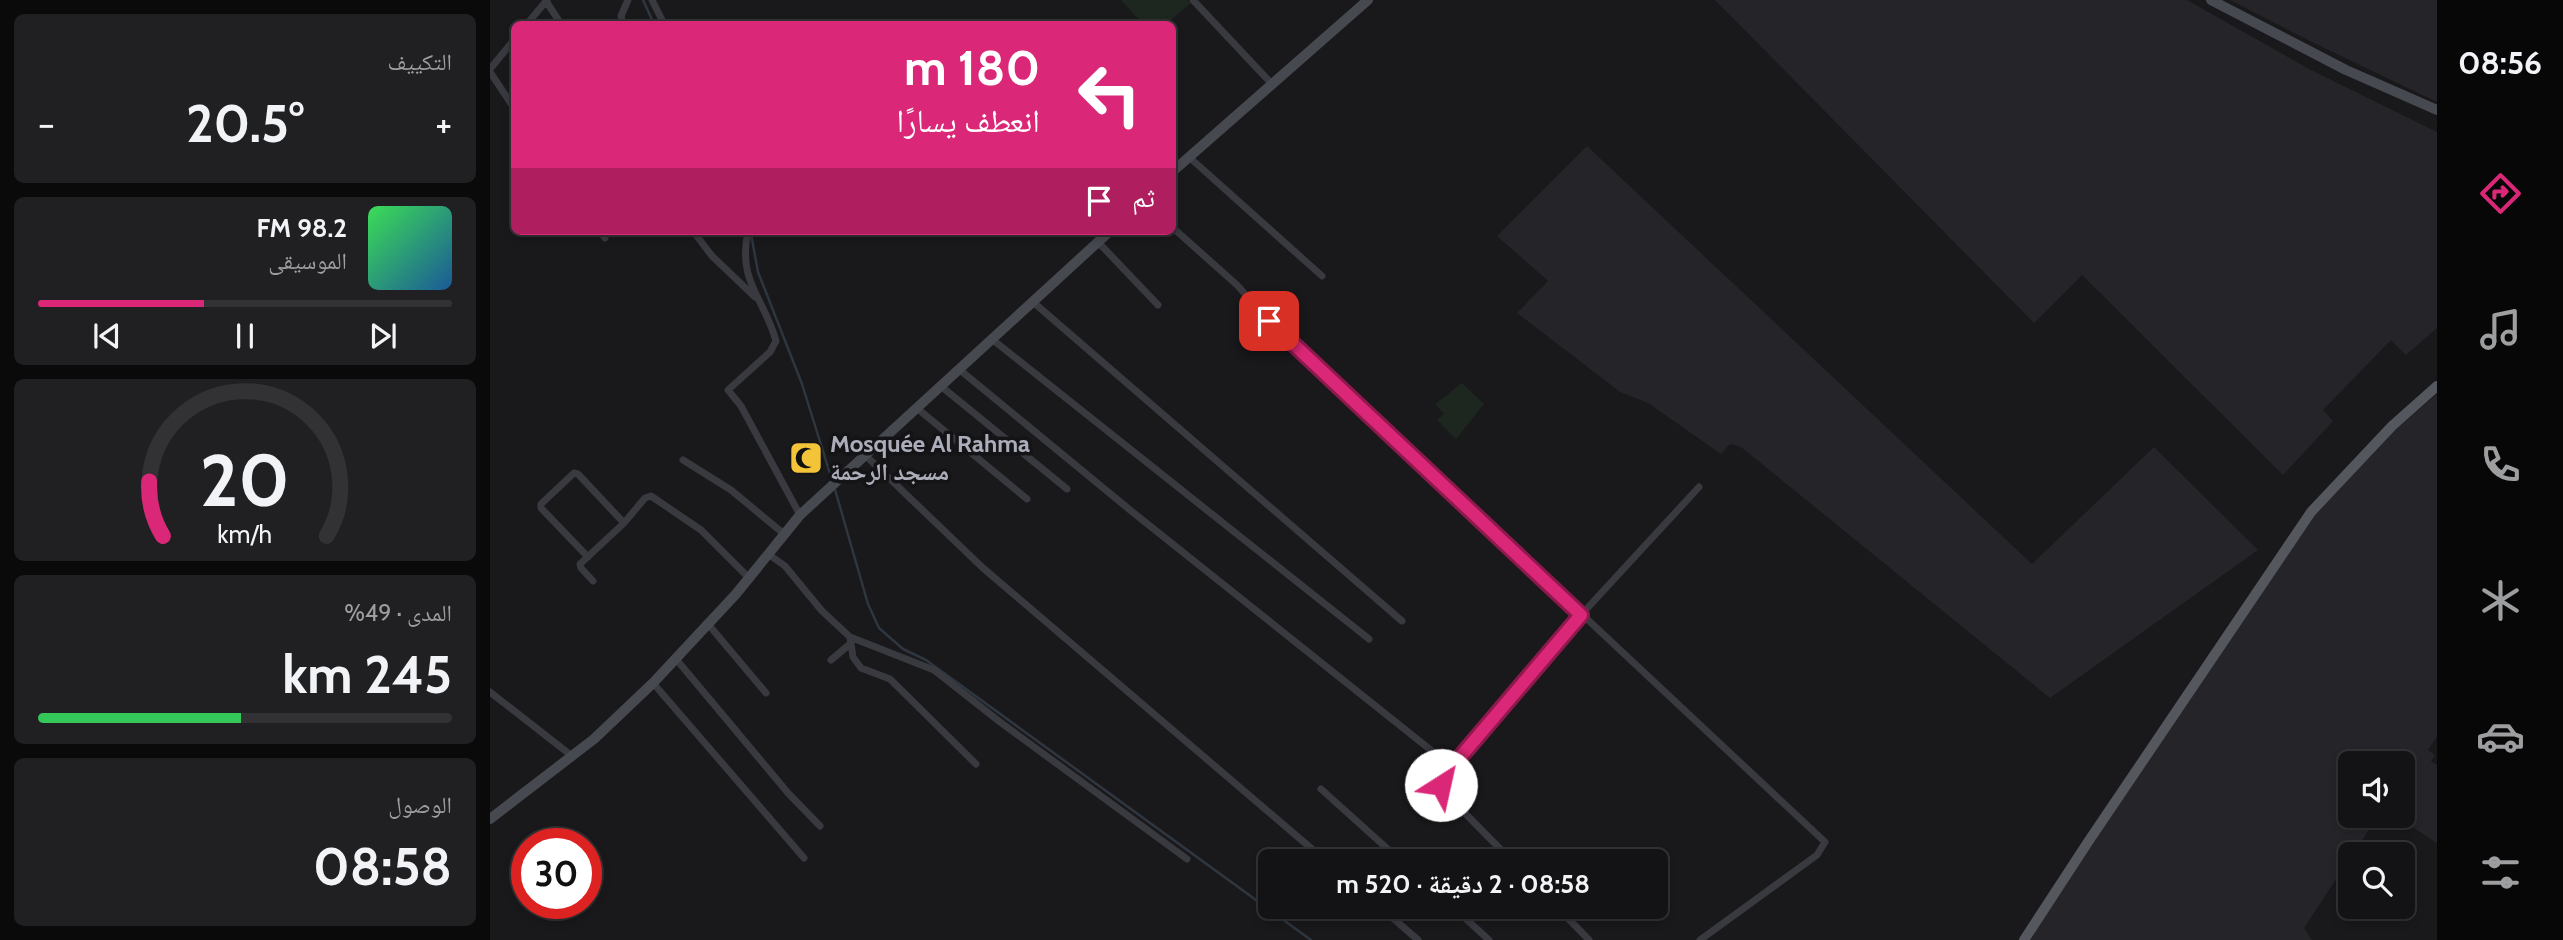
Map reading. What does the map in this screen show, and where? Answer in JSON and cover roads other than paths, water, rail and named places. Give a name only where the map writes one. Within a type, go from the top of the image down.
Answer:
[{"type":"main road","points":[[2024,940],[2311,512],[2392,426],[2437,386]]},
{"type":"street","points":[[622,21],[621,16],[628,0]]},
{"type":"street","points":[[652,0],[662,21]]},
{"type":"street","points":[[1193,0],[1272,84]]},
{"type":"street","points":[[1176,169],[1368,0]]},
{"type":"street","points":[[2211,0],[2346,70],[2437,110]]},
{"type":"street","points":[[530,21],[547,1],[559,21]]},
{"type":"street","points":[[511,44],[490,71],[511,103]]},
{"type":"street","points":[[1189,158],[1322,276]]},
{"type":"street","points":[[1176,231],[1237,285],[1269,321],[1825,842],[1817,855],[1700,940]]},
{"type":"street","points":[[696,235],[712,256],[758,300]]},
{"type":"street","points":[[746,235],[744,256],[747,273],[774,333],[774,346],[728,390],[741,406],[800,515]]},
{"type":"street","points":[[490,819],[594,739],[676,659],[749,578],[800,515],[1106,235]]},
{"type":"street","points":[[1098,242],[1158,305]]},
{"type":"street","points":[[1033,302],[1402,621]]},
{"type":"street","points":[[993,340],[1369,639]]},
{"type":"street","points":[[960,370],[1452,767]]},
{"type":"street","points":[[942,387],[1067,489]]},
{"type":"street","points":[[918,409],[1027,499]]},
{"type":"street","points":[[865,455],[941,524],[954,542],[983,568],[1312,849]]},
{"type":"street","points":[[683,460],[731,490],[784,534]]},
{"type":"street","points":[[588,556],[541,508],[574,473],[578,474],[624,523]]},
{"type":"street","points":[[1500,849],[1451,799],[1441,785],[1452,767],[1581,615],[1699,487]]},
{"type":"street","points":[[593,581],[580,564],[624,523],[645,498],[651,496],[701,530],[749,578]]},
{"type":"street","points":[[768,554],[785,566],[850,641],[934,670],[1000,722],[1187,859]]},
{"type":"street","points":[[708,624],[766,693]]},
{"type":"street","points":[[831,660],[850,641]]},
{"type":"street","points":[[850,641],[853,657],[862,668],[890,679],[976,764]]},
{"type":"street","points":[[676,659],[788,793],[820,826]]},
{"type":"street","points":[[653,683],[804,858]]},
{"type":"street","points":[[490,692],[572,756]]},
{"type":"street","points":[[1321,789],[1388,849]]},
{"type":"street","points":[[1394,919],[1418,940]]},
{"type":"street","points":[[1466,919],[1489,940]]},
{"type":"street","points":[[1569,919],[1589,940]]},
{"type":"waterway","points":[[643,0],[653,21]]},
{"type":"waterway","points":[[751,235],[758,272],[802,384],[832,480]]},
{"type":"waterway","points":[[834,486],[868,604],[879,628],[903,649],[926,660],[1311,940]]},
{"type":"place","name":"Mosquée Al Rahma مسجد الرحمة","points":[[806,458]]}]
